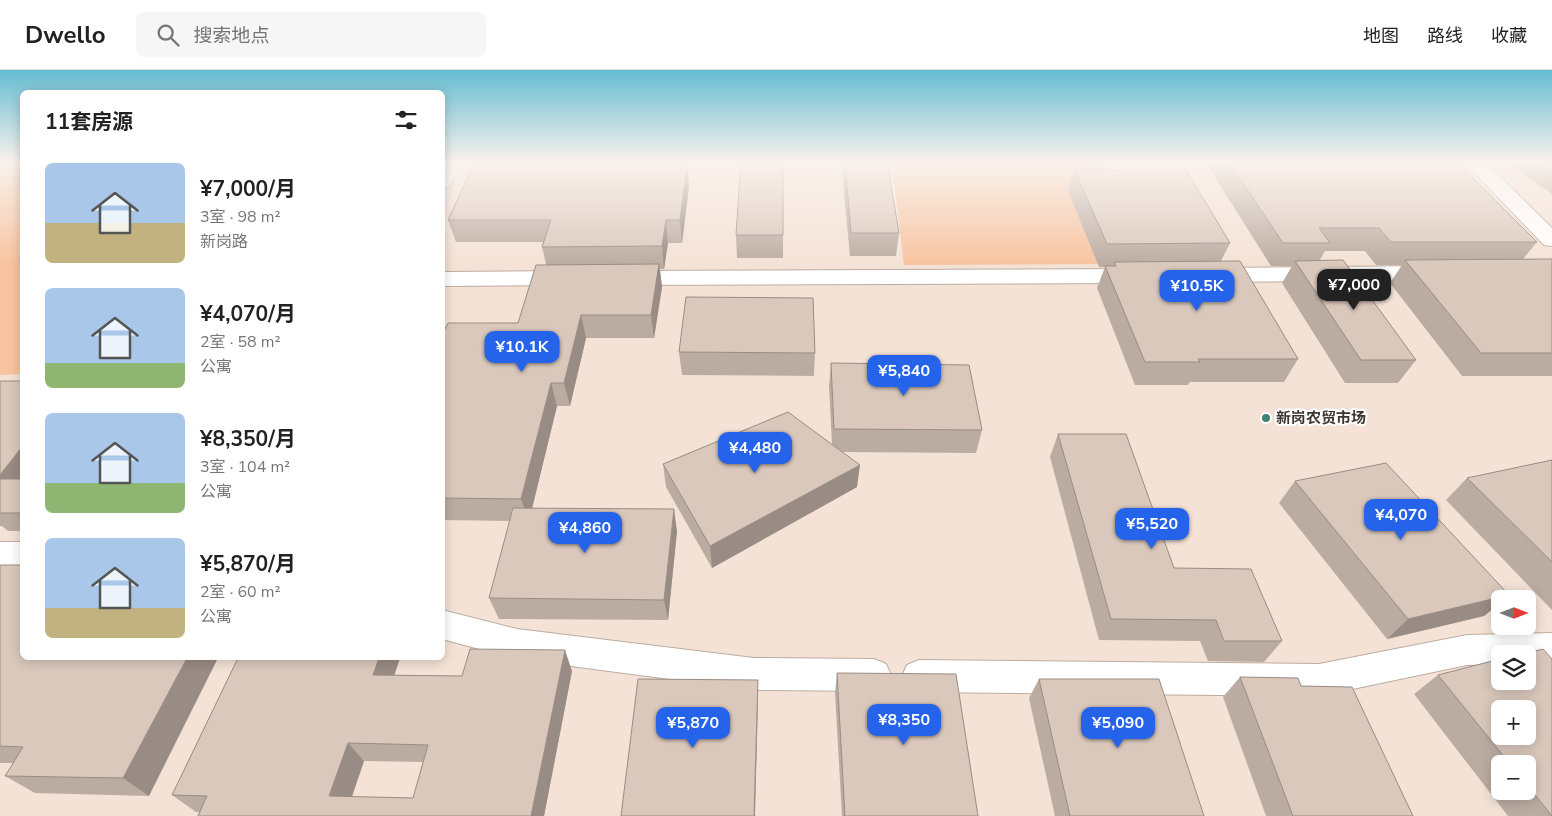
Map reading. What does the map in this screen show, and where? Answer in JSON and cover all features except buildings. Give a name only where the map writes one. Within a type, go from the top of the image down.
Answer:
[{"type":"street","points":[[1509,197],[1552,240]]},
{"type":"street","points":[[1185,275],[1453,273]]},
{"type":"street","points":[[445,279],[1156,276]]},
{"type":"street","points":[[0,555],[20,555]]},
{"type":"street","points":[[445,625],[517,644],[754,674],[1320,680],[1467,650],[1552,648]]},
{"type":"shaded area","points":[[0,197],[20,197],[20,374],[0,375]]},
{"type":"shaded area","points":[[896,197],[1070,197],[1098,264],[904,265]]},
{"type":"place","name":"新岗农贸市场","points":[[1266,418]]}]
